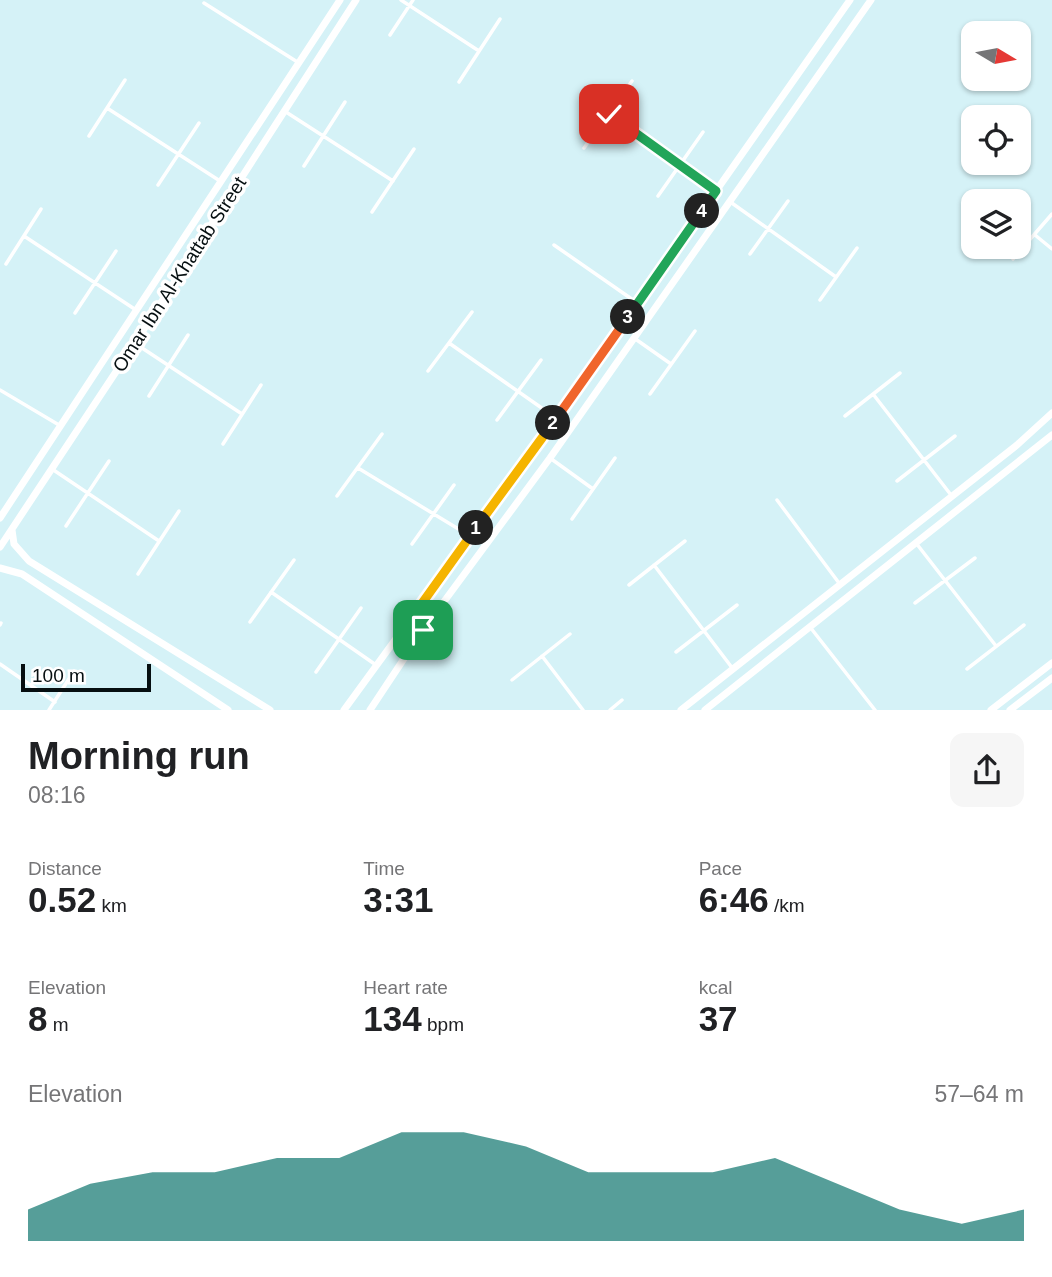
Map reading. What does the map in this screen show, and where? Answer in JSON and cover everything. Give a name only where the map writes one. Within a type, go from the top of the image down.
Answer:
[{"type":"street","name":"Omar Ibn Al-Khattab Street","points":[[0,519],[340,0]]},
{"type":"street","name":"Omar Ibn Al-Khattab Street","points":[[0,547],[356,0]]},
{"type":"street","points":[[344,710],[556,419],[850,0]]},
{"type":"street","points":[[370,710],[423,630],[550,458],[871,0]]},
{"type":"street","points":[[681,710],[1017,445],[1052,413]]},
{"type":"street","points":[[705,710],[1052,435]]},
{"type":"street","points":[[34,468],[47,477]]},
{"type":"street","points":[[12,530],[14,544],[29,561],[270,710]]},
{"type":"street","points":[[0,568],[22,574],[228,710]]},
{"type":"street","points":[[410,620],[423,630]]},
{"type":"street","points":[[990,710],[1052,663]]},
{"type":"street","points":[[1010,710],[1052,678]]},
{"type":"lane","points":[[401,0],[479,51]]},
{"type":"lane","points":[[390,35],[413,0]]},
{"type":"lane","points":[[204,3],[299,63]]},
{"type":"lane","points":[[458,82],[500,19]]},
{"type":"lane","points":[[89,136],[125,80]]},
{"type":"lane","points":[[584,148],[632,81]]},
{"type":"lane","points":[[304,166],[345,102]]},
{"type":"lane","points":[[107,108],[222,182]]},
{"type":"lane","points":[[284,110],[393,181]]},
{"type":"lane","points":[[609,114],[716,191]]},
{"type":"lane","points":[[158,185],[199,123]]},
{"type":"lane","points":[[658,196],[703,132]]},
{"type":"lane","points":[[372,212],[414,149]]},
{"type":"lane","points":[[729,201],[836,277]]},
{"type":"lane","points":[[750,254],[788,201]]},
{"type":"lane","points":[[6,264],[41,209]]},
{"type":"lane","points":[[1031,238],[1052,214]]},
{"type":"lane","points":[[1034,234],[1052,249]]},
{"type":"lane","points":[[24,236],[138,311]]},
{"type":"lane","points":[[554,245],[637,304]]},
{"type":"lane","points":[[820,300],[857,248]]},
{"type":"lane","points":[[75,313],[116,251]]},
{"type":"lane","points":[[428,371],[471,312]]},
{"type":"lane","points":[[650,394],[695,331]]},
{"type":"lane","points":[[149,396],[188,335]]},
{"type":"lane","points":[[634,338],[671,365]]},
{"type":"lane","points":[[135,343],[242,414]]},
{"type":"lane","points":[[449,343],[556,419]]},
{"type":"lane","points":[[497,420],[541,360]]},
{"type":"lane","points":[[845,416],[900,373]]},
{"type":"lane","points":[[223,444],[261,385]]},
{"type":"lane","points":[[0,390],[61,426]]},
{"type":"lane","points":[[873,394],[952,496]]},
{"type":"lane","points":[[337,496],[382,434]]},
{"type":"lane","points":[[897,481],[955,436]]},
{"type":"lane","points":[[550,458],[593,489]]},
{"type":"lane","points":[[572,519],[615,458]]},
{"type":"lane","points":[[66,526],[109,461]]},
{"type":"lane","points":[[358,468],[470,536]]},
{"type":"lane","points":[[52,469],[159,541]]},
{"type":"lane","points":[[412,544],[454,485]]},
{"type":"lane","points":[[777,500],[840,585]]},
{"type":"lane","points":[[138,574],[179,511]]},
{"type":"lane","points":[[629,585],[685,541]]},
{"type":"lane","points":[[916,543],[996,646]]},
{"type":"lane","points":[[915,603],[975,558]]},
{"type":"lane","points":[[250,622],[294,560]]},
{"type":"lane","points":[[654,565],[733,669]]},
{"type":"lane","points":[[271,592],[377,666]]},
{"type":"lane","points":[[676,652],[737,605]]},
{"type":"lane","points":[[316,671],[361,608]]},
{"type":"lane","points":[[967,669],[1024,625]]},
{"type":"lane","points":[[810,628],[875,710]]},
{"type":"lane","points":[[512,680],[570,634]]},
{"type":"lane","points":[[542,656],[583,710]]},
{"type":"lane","points":[[0,664],[55,702]]},
{"type":"lane","points":[[49,710],[74,671]]},
{"type":"lane","points":[[610,710],[622,700]]},
{"type":"route","points":[[423,630],[410,620],[556,419],[716,191],[609,114]]}]
